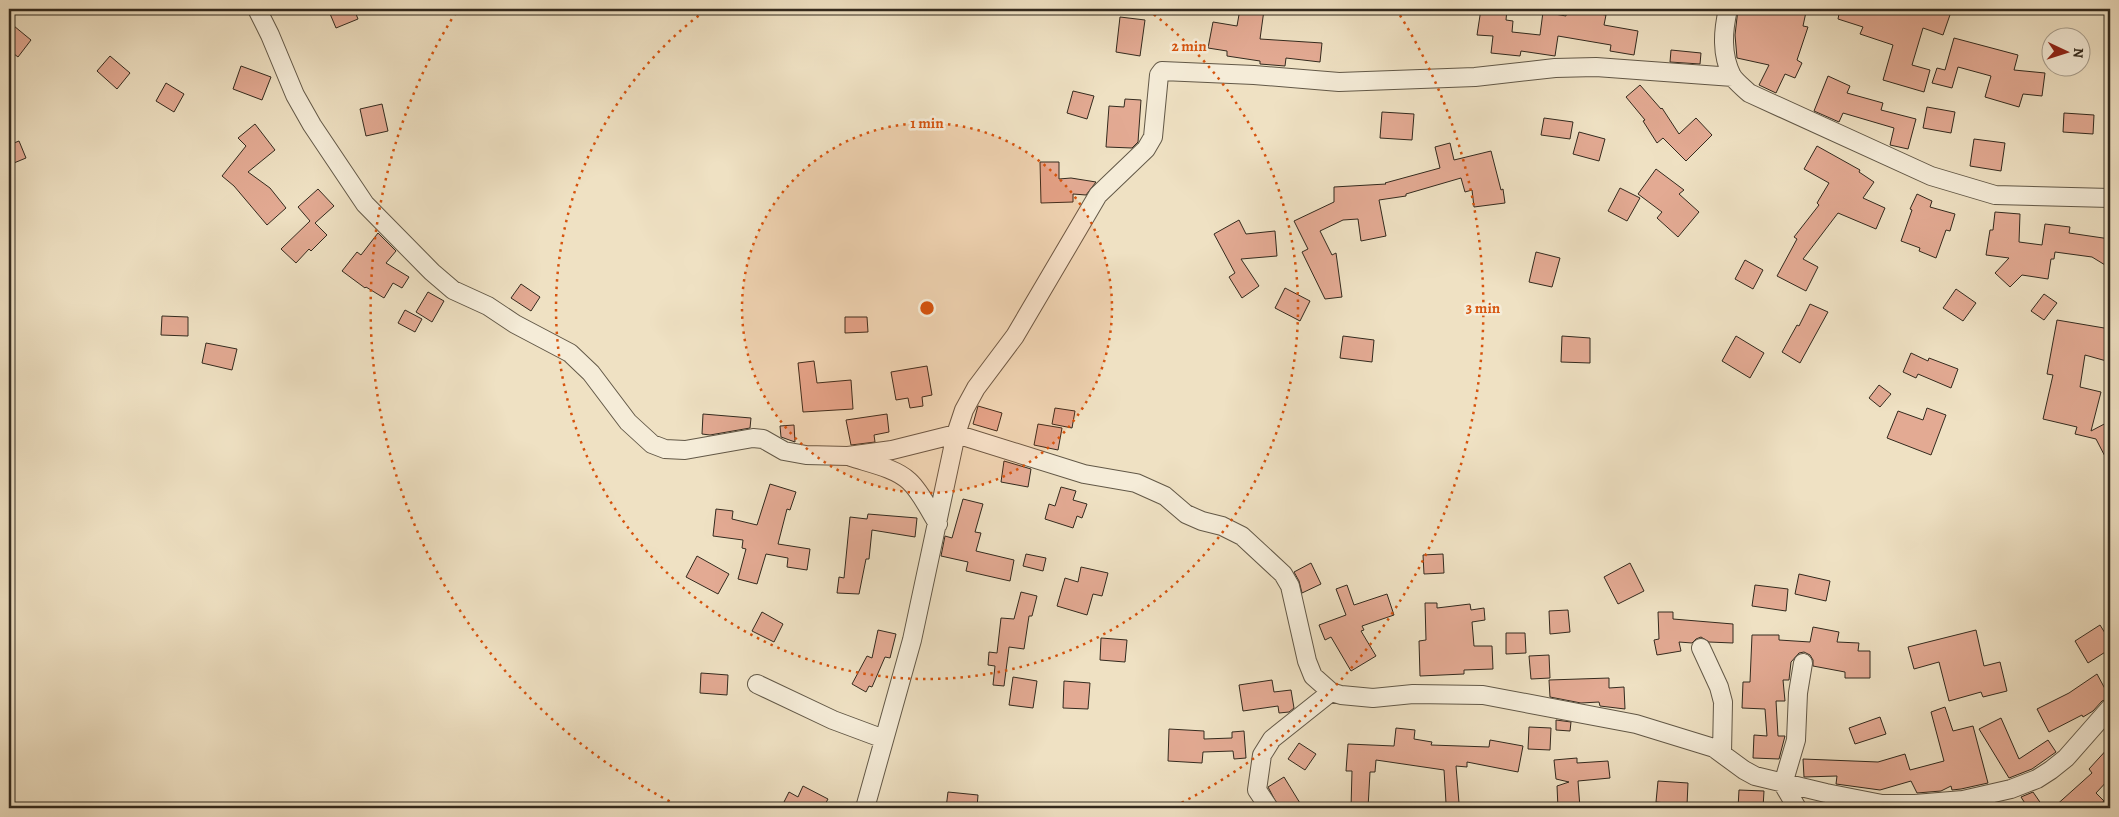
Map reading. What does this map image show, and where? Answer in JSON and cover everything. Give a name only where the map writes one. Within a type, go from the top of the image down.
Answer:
[{"type":"street","points":[[257,9],[270,35],[294,96],[365,204],[452,290],[488,306],[515,324],[570,353],[591,373],[628,422],[652,444],[665,449],[685,450],[753,438],[763,439],[784,451],[806,455],[848,456],[892,450],[956,434],[1084,474],[1136,483],[1165,496],[1186,514],[1202,521],[1222,526],[1242,536],[1284,574],[1290,586],[1307,661],[1313,676],[1331,692],[1341,695],[1373,698],[1412,694],[1482,695],[1514,699],[1636,724],[1714,748],[1755,776],[1783,784],[1882,804],[1915,804],[1963,800],[2011,790],[2037,779],[2059,764],[2110,708]]},
{"type":"street","points":[[1728,9],[1724,28],[1724,53],[1733,77],[1749,93],[1931,176],[1995,195],[2110,198]]},
{"type":"street","points":[[865,808],[912,640],[956,434],[964,410],[976,388],[1015,336],[1098,195],[1146,149],[1153,137],[1159,75],[1162,71],[1339,82],[1475,77],[1555,68],[1596,67],[1733,77]]},
{"type":"street","points":[[848,456],[900,474],[908,480],[915,487],[938,524]]},
{"type":"street","points":[[1701,648],[1719,687],[1723,702],[1722,753]]},
{"type":"street","points":[[1798,808],[1783,784],[1796,740],[1798,693],[1803,663]]},
{"type":"street","points":[[757,684],[833,720],[884,738]]},
{"type":"street","points":[[1269,808],[1257,790],[1262,755],[1272,739],[1331,692]]},
{"type":"street","points":[[1806,808],[1826,793]]},
{"type":"building","points":[[328,9],[354,9],[358,19],[336,28]]},
{"type":"building","points":[[1240,9],[1264,10],[1260,39],[1322,43],[1320,62],[1286,58],[1285,66],[1260,64],[1260,61],[1227,56],[1227,51],[1208,48],[1213,22],[1237,26]]},
{"type":"building","points":[[1481,9],[1507,9],[1506,20],[1513,21],[1512,32],[1540,35],[1543,12],[1566,16],[1567,9],[1606,15],[1604,25],[1638,31],[1634,55],[1610,51],[1611,45],[1558,36],[1555,56],[1521,51],[1520,56],[1491,53],[1493,36],[1477,35]]},
{"type":"building","points":[[1738,9],[1796,9],[1806,12],[1803,26],[1808,27],[1797,60],[1802,63],[1795,78],[1785,74],[1776,93],[1759,85],[1769,65],[1737,58],[1735,35]]},
{"type":"building","points":[[1840,9],[1952,9],[1943,35],[1923,28],[1912,65],[1930,70],[1924,92],[1883,80],[1893,45],[1860,34],[1863,27],[1838,19]]},
{"type":"building","points":[[1120,17],[1145,20],[1140,56],[1116,52]]},
{"type":"building","points":[[14,26],[31,40],[18,57],[9,50],[9,33]]},
{"type":"building","points":[[1954,38],[2018,55],[2014,70],[2042,73],[2042,78],[2044,78],[2042,96],[2023,94],[2019,107],[1985,97],[1991,76],[1958,67],[1952,88],[1932,83],[1937,68],[1945,70]]},
{"type":"building","points":[[1671,50],[1701,53],[1700,64],[1670,62]]},
{"type":"building","points":[[110,56],[130,73],[117,89],[97,71]]},
{"type":"building","points":[[241,66],[271,77],[262,100],[233,89]]},
{"type":"building","points":[[1828,76],[1850,86],[1847,93],[1883,103],[1881,110],[1916,119],[1908,149],[1890,145],[1894,128],[1843,113],[1839,122],[1814,111]]},
{"type":"building","points":[[166,83],[184,94],[174,112],[156,101]]},
{"type":"building","points":[[1640,85],[1662,108],[1679,134],[1696,118],[1712,135],[1686,161],[1663,138],[1657,143],[1643,121],[1645,120],[1626,97]]},
{"type":"building","points":[[1073,91],[1094,96],[1087,119],[1067,113]]},
{"type":"building","points":[[1125,99],[1141,100],[1138,142],[1132,148],[1106,147],[1109,106],[1124,107]]},
{"type":"building","points":[[382,104],[388,131],[366,136],[360,109]]},
{"type":"building","points":[[1927,107],[1955,112],[1951,133],[1923,128]]},
{"type":"building","points":[[1382,112],[1414,114],[1412,140],[1380,138]]},
{"type":"building","points":[[2064,113],[2094,115],[2093,134],[2063,132]]},
{"type":"building","points":[[1544,118],[1573,122],[1570,139],[1541,135]]},
{"type":"building","points":[[255,124],[275,150],[248,172],[270,188],[286,208],[267,225],[234,186],[222,176],[246,146],[238,138]]},
{"type":"building","points":[[1579,132],[1605,139],[1599,161],[1573,154]]},
{"type":"building","points":[[1974,139],[2005,143],[2001,171],[1970,166]]},
{"type":"building","points":[[19,141],[26,158],[9,165],[9,145]]},
{"type":"building","points":[[1450,143],[1454,160],[1491,151],[1501,190],[1503,189],[1505,203],[1474,207],[1472,190],[1465,192],[1461,178],[1406,194],[1406,196],[1379,200],[1386,236],[1361,241],[1358,219],[1343,220],[1320,231],[1332,255],[1336,253],[1342,297],[1325,299],[1302,252],[1308,249],[1294,221],[1334,202],[1334,187],[1386,184],[1440,168],[1435,147]]},
{"type":"building","points":[[1817,146],[1860,170],[1859,172],[1874,182],[1863,198],[1885,208],[1876,229],[1838,213],[1803,259],[1818,267],[1806,291],[1777,276],[1797,239],[1794,237],[1819,205],[1817,203],[1829,183],[1804,169]]},
{"type":"building","points":[[1040,162],[1059,162],[1059,179],[1071,178],[1096,182],[1086,195],[1073,194],[1073,202],[1041,203]]},
{"type":"building","points":[[1656,169],[1684,190],[1679,194],[1699,212],[1678,237],[1657,218],[1662,212],[1638,194]]},
{"type":"building","points":[[1620,188],[1640,198],[1627,221],[1608,211]]},
{"type":"building","points":[[318,189],[334,206],[315,223],[327,235],[311,251],[309,249],[296,263],[281,249],[310,221],[298,207]]},
{"type":"building","points":[[1917,194],[1932,201],[1930,207],[1955,214],[1950,231],[1946,230],[1936,258],[1919,251],[1920,248],[1901,241],[1912,210],[1910,209]]},
{"type":"building","points":[[1995,212],[2020,214],[2019,242],[2042,245],[2045,224],[2070,227],[2069,233],[2110,239],[2110,268],[2092,257],[2055,252],[2054,259],[2051,259],[2048,279],[2022,275],[2010,287],[1995,273],[2009,258],[1986,255],[1990,230],[1993,230]]},
{"type":"building","points":[[1239,220],[1246,234],[1275,231],[1277,256],[1241,259],[1259,286],[1242,298],[1229,277],[1235,273],[1214,234]]},
{"type":"building","points":[[378,233],[396,251],[386,263],[409,277],[402,288],[393,283],[384,298],[365,288],[342,271],[357,252],[361,255]]},
{"type":"building","points":[[1536,252],[1560,258],[1552,287],[1529,282]]},
{"type":"building","points":[[1745,260],[1763,270],[1753,289],[1735,279]]},
{"type":"building","points":[[521,284],[540,297],[531,311],[511,298]]},
{"type":"building","points":[[1285,288],[1310,301],[1300,321],[1275,308]]},
{"type":"building","points":[[1956,289],[1976,303],[1963,321],[1943,308]]},
{"type":"building","points":[[428,292],[444,301],[432,322],[416,312]]},
{"type":"building","points":[[2044,294],[2057,303],[2044,320],[2031,311]]},
{"type":"building","points":[[1810,304],[1828,312],[1800,363],[1782,352],[1797,325],[1799,326]]},
{"type":"building","points":[[405,310],[422,319],[415,332],[398,323]]},
{"type":"building","points":[[162,316],[188,317],[188,336],[161,335]]},
{"type":"building","points":[[845,317],[867,317],[868,332],[845,333]]},
{"type":"building","points":[[2057,320],[2110,329],[2110,362],[2085,355],[2080,387],[2101,392],[2091,431],[2110,421],[2110,466],[2096,439],[2075,434],[2077,427],[2043,419],[2053,375],[2047,374]]},
{"type":"building","points":[[1343,336],[1374,340],[1372,362],[1340,358]]},
{"type":"building","points":[[1562,336],[1590,338],[1590,363],[1561,362]]},
{"type":"building","points":[[1736,336],[1764,353],[1750,378],[1722,361]]},
{"type":"building","points":[[206,343],[237,349],[232,370],[202,363]]},
{"type":"building","points":[[1911,353],[1928,361],[1929,358],[1958,369],[1951,388],[1918,374],[1916,378],[1903,372]]},
{"type":"building","points":[[814,361],[817,383],[851,380],[853,409],[803,412],[798,363]]},
{"type":"building","points":[[927,366],[932,395],[922,397],[923,406],[910,408],[908,398],[896,400],[891,372]]},
{"type":"building","points":[[1879,385],[1891,394],[1880,407],[1869,398]]},
{"type":"building","points":[[978,406],[1002,413],[997,431],[973,424]]},
{"type":"building","points":[[1055,408],[1075,411],[1072,428],[1052,424]]},
{"type":"building","points":[[1927,408],[1946,415],[1931,455],[1887,438],[1898,411],[1923,420]]},
{"type":"building","points":[[703,414],[751,418],[750,428],[710,435],[702,434]]},
{"type":"building","points":[[887,414],[889,432],[874,435],[875,442],[851,445],[846,420]]},
{"type":"building","points":[[1038,424],[1062,428],[1058,450],[1034,445]]},
{"type":"building","points":[[794,425],[795,442],[781,437],[780,426]]},
{"type":"building","points":[[1004,461],[1031,469],[1028,487],[1001,482]]},
{"type":"building","points":[[770,484],[796,492],[790,510],[787,509],[778,544],[810,549],[807,570],[787,567],[788,558],[766,554],[757,584],[738,579],[746,549],[742,548],[743,540],[713,536],[716,509],[733,511],[732,519],[757,525]]},
{"type":"building","points":[[1061,487],[1076,491],[1073,500],[1087,504],[1082,518],[1077,516],[1073,528],[1045,519],[1049,504],[1055,506]]},
{"type":"building","points":[[963,499],[983,504],[975,532],[981,533],[976,551],[1014,560],[1010,581],[966,571],[968,562],[941,556],[945,536],[952,538]]},
{"type":"building","points":[[868,514],[917,518],[915,537],[872,530],[869,559],[866,559],[859,594],[837,593],[839,577],[844,578],[850,517],[867,519]]},
{"type":"building","points":[[1026,554],[1046,558],[1043,571],[1023,566]]},
{"type":"building","points":[[1443,554],[1444,573],[1424,574],[1423,555]]},
{"type":"building","points":[[697,556],[729,574],[718,594],[686,577]]},
{"type":"building","points":[[1311,563],[1321,584],[1302,593],[1294,572]]},
{"type":"building","points":[[1630,563],[1644,591],[1618,604],[1604,577]]},
{"type":"building","points":[[1081,567],[1108,573],[1102,596],[1093,594],[1087,615],[1057,606],[1065,578],[1078,582]]},
{"type":"building","points":[[1799,574],[1830,581],[1826,601],[1795,594]]},
{"type":"building","points":[[1347,585],[1354,605],[1387,594],[1394,615],[1362,626],[1364,630],[1361,631],[1376,656],[1351,671],[1331,637],[1325,640],[1319,625],[1346,615],[1336,589]]},
{"type":"building","points":[[1755,585],[1788,589],[1786,611],[1752,606]]},
{"type":"building","points":[[1021,592],[1037,596],[1032,616],[1029,616],[1024,649],[1009,647],[1004,686],[993,685],[995,666],[988,665],[989,652],[997,653],[1001,618],[1014,619]]},
{"type":"building","points":[[1425,603],[1437,603],[1437,608],[1470,604],[1471,610],[1484,608],[1485,620],[1472,622],[1474,646],[1492,646],[1493,669],[1464,670],[1464,674],[1420,676],[1419,641],[1426,640]]},
{"type":"building","points":[[1568,610],[1570,632],[1550,634],[1549,611]]},
{"type":"building","points":[[762,612],[783,624],[774,642],[752,631]]},
{"type":"building","points":[[1658,612],[1673,612],[1673,619],[1733,624],[1733,643],[1709,642],[1701,637],[1692,643],[1679,642],[1681,651],[1657,655],[1654,640],[1659,639]]},
{"type":"building","points":[[2100,625],[2110,641],[2110,649],[2088,663],[2075,641]]},
{"type":"building","points":[[1813,627],[1839,632],[1837,642],[1859,643],[1858,651],[1870,651],[1870,678],[1845,678],[1845,672],[1813,666],[1813,660],[1810,655],[1804,652],[1799,653],[1791,662],[1789,680],[1783,680],[1785,701],[1776,701],[1778,736],[1785,736],[1779,759],[1753,758],[1754,735],[1767,736],[1765,709],[1742,708],[1743,682],[1750,682],[1752,635],[1779,635],[1779,640],[1810,642]]},
{"type":"building","points":[[878,630],[896,634],[890,658],[885,657],[872,687],[869,686],[866,692],[852,684],[867,656],[872,658]]},
{"type":"building","points":[[1976,630],[1984,666],[2000,662],[2007,691],[1983,697],[1981,692],[1949,701],[1939,662],[1914,669],[1908,647]]},
{"type":"building","points":[[1506,633],[1525,633],[1526,653],[1506,654]]},
{"type":"building","points":[[1101,638],[1127,640],[1125,662],[1100,660]]},
{"type":"building","points":[[1549,655],[1550,678],[1531,679],[1529,656]]},
{"type":"building","points":[[701,673],[728,675],[727,695],[700,693]]},
{"type":"building","points":[[2097,674],[2110,698],[2102,701],[2093,711],[2083,717],[2082,715],[2049,732],[2037,709],[2069,693]]},
{"type":"building","points":[[1013,677],[1037,681],[1033,708],[1009,705]]},
{"type":"building","points":[[1609,678],[1609,688],[1624,687],[1625,709],[1600,706],[1599,702],[1581,703],[1550,697],[1549,680]]},
{"type":"building","points":[[1272,680],[1274,692],[1291,690],[1294,708],[1289,712],[1279,713],[1278,706],[1243,711],[1239,685]]},
{"type":"building","points":[[1064,681],[1090,683],[1088,709],[1063,708]]},
{"type":"building","points":[[1945,707],[1953,731],[1973,726],[1988,783],[1952,790],[1951,786],[1941,791],[1917,793],[1911,781],[1880,790],[1836,784],[1837,776],[1804,777],[1803,759],[1878,762],[1905,754],[1910,770],[1944,761],[1931,712]]},
{"type":"building","points":[[1880,717],[1886,734],[1855,744],[1849,728]]},
{"type":"building","points":[[2001,718],[2019,759],[2048,740],[2056,752],[2032,769],[2009,778],[1979,729]]},
{"type":"building","points":[[1556,720],[1571,722],[1570,731],[1556,730]]},
{"type":"building","points":[[1529,727],[1551,728],[1550,750],[1528,749]]},
{"type":"building","points":[[1396,728],[1415,730],[1414,739],[1432,742],[1431,745],[1489,747],[1490,740],[1523,746],[1518,772],[1467,762],[1467,767],[1456,766],[1459,803],[1446,803],[1444,770],[1376,760],[1375,772],[1370,772],[1368,808],[1351,808],[1352,771],[1346,771],[1348,744],[1394,746]]},
{"type":"building","points":[[1169,729],[1204,731],[1204,739],[1232,738],[1232,732],[1244,731],[1246,758],[1234,759],[1233,751],[1203,752],[1202,763],[1168,761]]},
{"type":"building","points":[[1299,743],[1316,754],[1305,770],[1288,759]]},
{"type":"building","points":[[2110,746],[2110,778],[2096,793],[2104,801],[2096,808],[2053,808],[2092,773],[2089,769]]},
{"type":"building","points":[[1577,758],[1577,763],[1608,761],[1610,778],[1578,781],[1580,808],[1558,808],[1557,786],[1569,782],[1556,779],[1554,760]]},
{"type":"building","points":[[1284,777],[1303,808],[1279,808],[1268,787]]},
{"type":"building","points":[[1658,781],[1688,783],[1687,805],[1656,802]]},
{"type":"building","points":[[803,786],[828,799],[823,808],[781,808],[789,792],[798,797]]},
{"type":"building","points":[[1739,790],[1764,791],[1763,808],[1738,808]]},
{"type":"building","points":[[948,792],[978,795],[977,808],[946,808]]},
{"type":"building","points":[[2033,792],[2044,808],[2028,808],[2021,797]]}]
